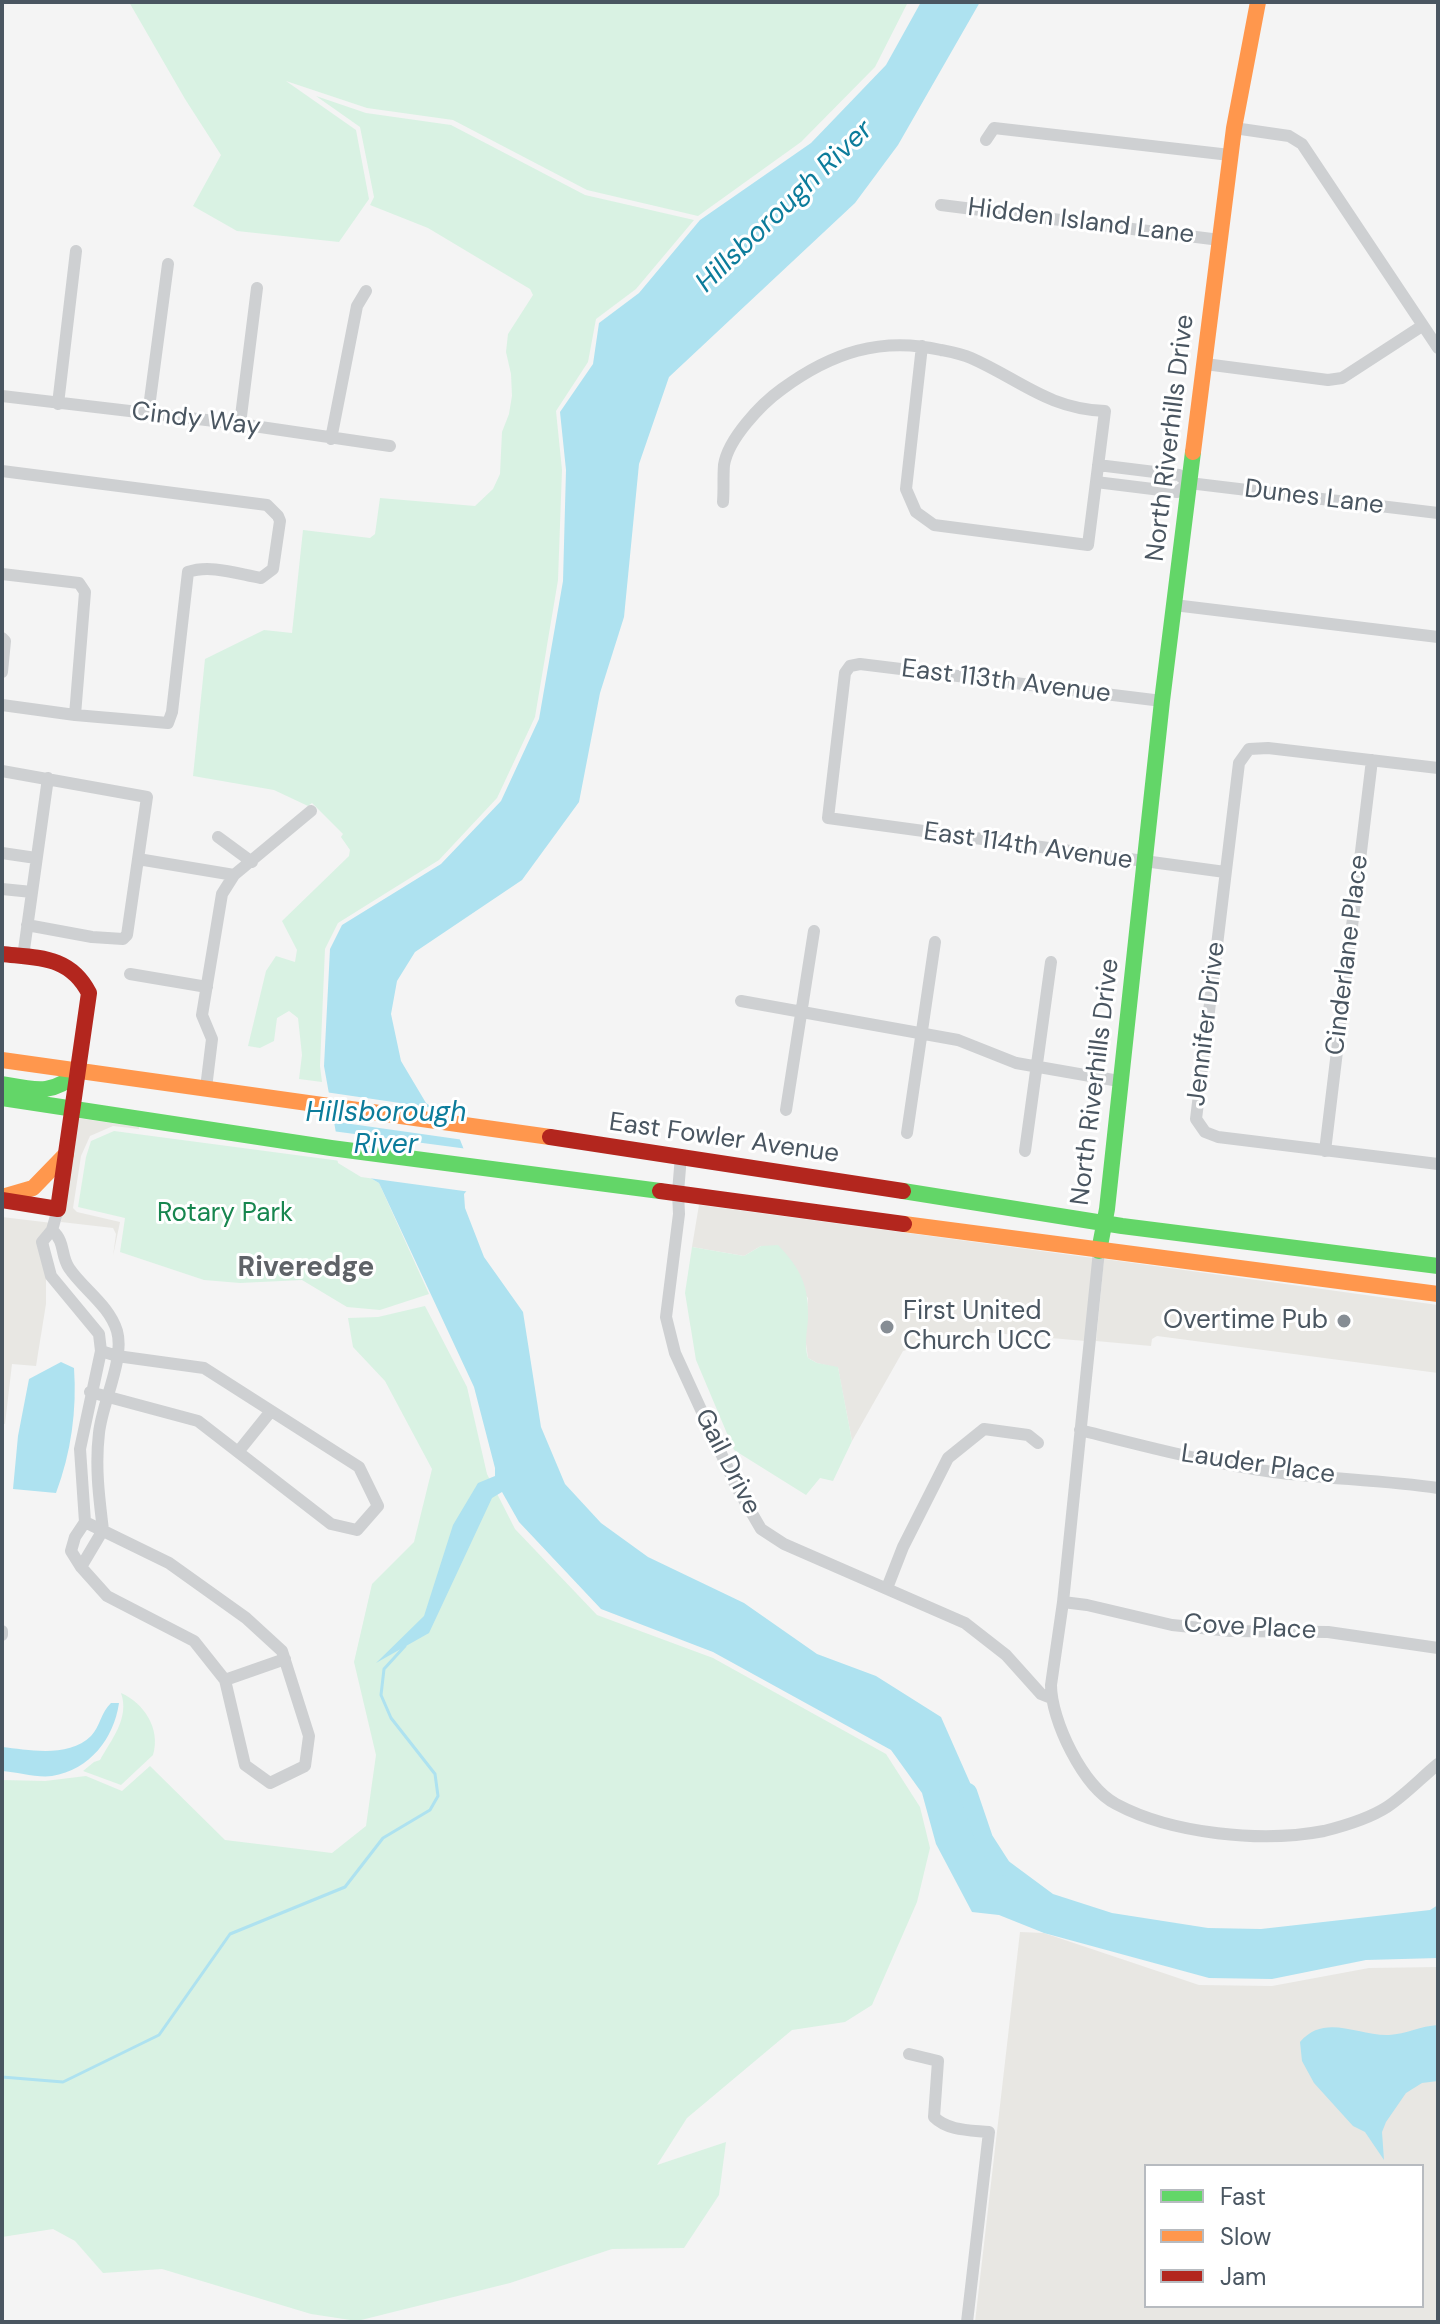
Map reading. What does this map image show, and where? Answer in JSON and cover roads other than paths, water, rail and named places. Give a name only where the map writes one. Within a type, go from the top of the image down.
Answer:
[{"type":"main road","name":"North Riverhills Drive","points":[[1099,1251],[1146,862],[1162,701],[1230,155],[1258,2]]},
{"type":"main road","points":[[2,954],[64,963],[77,971],[89,993],[58,1209],[2,1198]]},
{"type":"main road","name":"East Fowler Avenue","points":[[2,1060],[681,1156],[1103,1223],[1438,1266]]},
{"type":"main road","points":[[2,1084],[52,1090],[67,1085],[79,1071]]},
{"type":"main road","points":[[2,1098],[331,1148],[1438,1294]]},
{"type":"main road","points":[[2,1198],[33,1188],[66,1154]]},
{"type":"street","points":[[986,140],[994,128],[1230,155]]},
{"type":"street","points":[[1234,128],[1289,136],[1302,144],[1438,348]]},
{"type":"street","name":"Hidden Island Lane","points":[[941,205],[1220,240]]},
{"type":"street","points":[[58,404],[76,251]]},
{"type":"street","points":[[148,415],[168,264]]},
{"type":"street","points":[[240,424],[257,288]]},
{"type":"street","points":[[331,439],[357,306],[366,291]]},
{"type":"street","points":[[1205,364],[1328,380],[1342,378],[1422,326]]},
{"type":"street","points":[[723,502],[724,462],[742,429],[767,399],[825,361],[884,344],[922,346],[969,357],[1064,406],[1105,411],[1088,545],[934,525],[916,512],[906,489],[922,346]]},
{"type":"street","name":"Cindy Way","points":[[2,396],[240,424],[390,446]]},
{"type":"street","name":"Dunes Lane","points":[[1098,465],[1179,475],[1189,483],[1438,513]]},
{"type":"street","points":[[2,471],[267,505],[278,516],[273,569],[261,578],[217,570],[196,569],[188,572],[172,712],[168,723],[2,705]]},
{"type":"street","name":"Dunes Lane","points":[[1096,482],[1177,492],[1189,483]]},
{"type":"street","points":[[2,574],[79,583],[85,592],[75,715]]},
{"type":"street","points":[[1174,605],[1438,637]]},
{"type":"street","points":[[2,638],[5,641],[2,672]]},
{"type":"street","name":"East 113th Avenue","points":[[831,820],[827,810],[845,673],[850,666],[860,664],[1162,701]]},
{"type":"street","name":"Jennifer Drive","points":[[1372,760],[1268,748],[1249,749],[1239,763],[1196,1119],[1205,1132],[1218,1137],[1438,1164]]},
{"type":"street","points":[[1372,760],[1438,768]]},
{"type":"street","name":"Cinderlane Place","points":[[1325,1151],[1372,760]]},
{"type":"street","points":[[2,771],[147,797],[127,935],[123,939],[92,937],[27,925]]},
{"type":"street","points":[[23,957],[48,778]]},
{"type":"street","points":[[206,1088],[212,1039],[202,1015],[222,894],[234,875],[311,811]]},
{"type":"street","name":"East 114th Avenue","points":[[831,820],[1225,872]]},
{"type":"street","points":[[218,837],[252,862]]},
{"type":"street","points":[[2,853],[36,858]]},
{"type":"street","points":[[138,859],[234,875]]},
{"type":"street","points":[[2,889],[32,892]]},
{"type":"street","points":[[786,1110],[814,931]]},
{"type":"street","points":[[907,1133],[935,942]]},
{"type":"street","points":[[1025,1151],[1051,962]]},
{"type":"street","points":[[130,974],[207,987]]},
{"type":"street","points":[[741,1001],[921,1033],[974,1045],[1036,1068],[1119,1081]]},
{"type":"street","name":"Gail Drive","points":[[681,1156],[679,1214],[666,1317],[678,1362],[736,1486],[761,1529],[784,1544],[965,1623],[1006,1655],[1041,1694],[1051,1698]]},
{"type":"street","points":[[58,1209],[52,1230],[42,1242],[51,1276],[99,1334],[101,1351],[80,1449],[85,1522],[75,1537],[71,1551],[107,1596],[194,1641],[225,1680],[245,1765],[270,1783],[305,1766],[309,1736],[282,1651],[246,1618],[169,1563],[85,1522]]},
{"type":"street","points":[[52,1230],[61,1238],[67,1265],[111,1317],[118,1333],[117,1356],[99,1431],[96,1480],[103,1530],[81,1567]]},
{"type":"street","name":"North Riverhills Drive","points":[[1099,1251],[1051,1698],[1063,1737],[1087,1776],[1113,1803],[1166,1824],[1255,1836],[1325,1830],[1386,1808],[1438,1764]]},
{"type":"street","points":[[90,1392],[198,1421],[331,1524],[357,1530],[378,1506],[359,1467],[204,1368],[101,1351]]},
{"type":"street","points":[[238,1452],[271,1411]]},
{"type":"street","points":[[887,1588],[903,1547],[948,1458],[984,1429],[1028,1435],[1038,1443]]},
{"type":"street","name":"Lauder Place","points":[[1080,1430],[1174,1454],[1273,1472],[1438,1488]]},
{"type":"street","points":[[81,1481],[96,1480]]},
{"type":"street","name":"Cove Place","points":[[1063,1602],[1172,1625],[1230,1631],[1328,1632],[1438,1648]]},
{"type":"street","points":[[225,1680],[285,1659]]},
{"type":"street","points":[[909,2054],[938,2061],[934,2117],[939,2122],[948,2127],[989,2132],[967,2322]]},
{"type":"water","name":"Hillsborough River","points":[[921,2],[980,2],[898,145],[855,203],[669,377],[639,464],[624,617],[600,693],[579,802],[522,880],[415,952],[397,981],[391,1014],[401,1061],[426,1103],[453,1122],[476,1180],[464,1194],[465,1208],[484,1257],[523,1312],[541,1427],[565,1484],[601,1523],[648,1557],[744,1603],[817,1654],[876,1676],[941,1717],[975,1794],[976,1837],[1053,1894],[1112,1913],[1208,1928],[1261,1929],[1430,1910],[1438,1905],[1438,1958],[1366,1960],[1272,1979],[1209,1978],[1044,1933],[999,1915],[972,1912],[936,1844],[922,1793],[891,1750],[713,1652],[601,1609],[519,1522],[502,1492],[492,1498],[429,1633],[376,1663],[424,1616],[453,1525],[478,1483],[495,1476],[495,1468],[474,1387],[379,1183],[341,1161],[324,1066],[330,949],[342,925],[441,864],[501,801],[539,719],[563,581],[566,470],[560,412],[593,364],[599,323],[639,293],[700,220],[811,143],[886,65]]},
{"type":"water","points":[[61,1362],[74,1368],[75,1400],[69,1447],[56,1493],[13,1489],[18,1436],[29,1379]]},
{"type":"water","points":[[111,1703],[119,1703],[106,1740],[78,1767],[52,1776],[2,1771],[2,1747],[48,1751],[82,1743],[97,1728]]},
{"type":"water","points":[[1438,2025],[1438,2081],[1422,2083],[1406,2093],[1386,2122],[1382,2132],[1384,2160],[1365,2132],[1353,2126],[1314,2083],[1302,2061],[1300,2042],[1310,2033],[1331,2027],[1389,2035]]},
{"type":"waterway","points":[[2,2077],[63,2082],[159,2035],[230,1934],[345,1887],[383,1838],[430,1810],[438,1796],[435,1774],[391,1718],[381,1695],[384,1669],[405,1646]]},
{"type":"waterway","name":"Hillsborough River","points":[[968,1792],[984,1839],[1002,1867]]},
{"type":"place","name":"Overtime Pub","points":[[1344,1321]]},
{"type":"place","name":"First United Church UCC","points":[[887,1327]]},
{"type":"district","name":"Riveredge","points":[[306,1269]]},
{"type":"park label","name":"Rotary Park","points":[[225,1214]]}]
